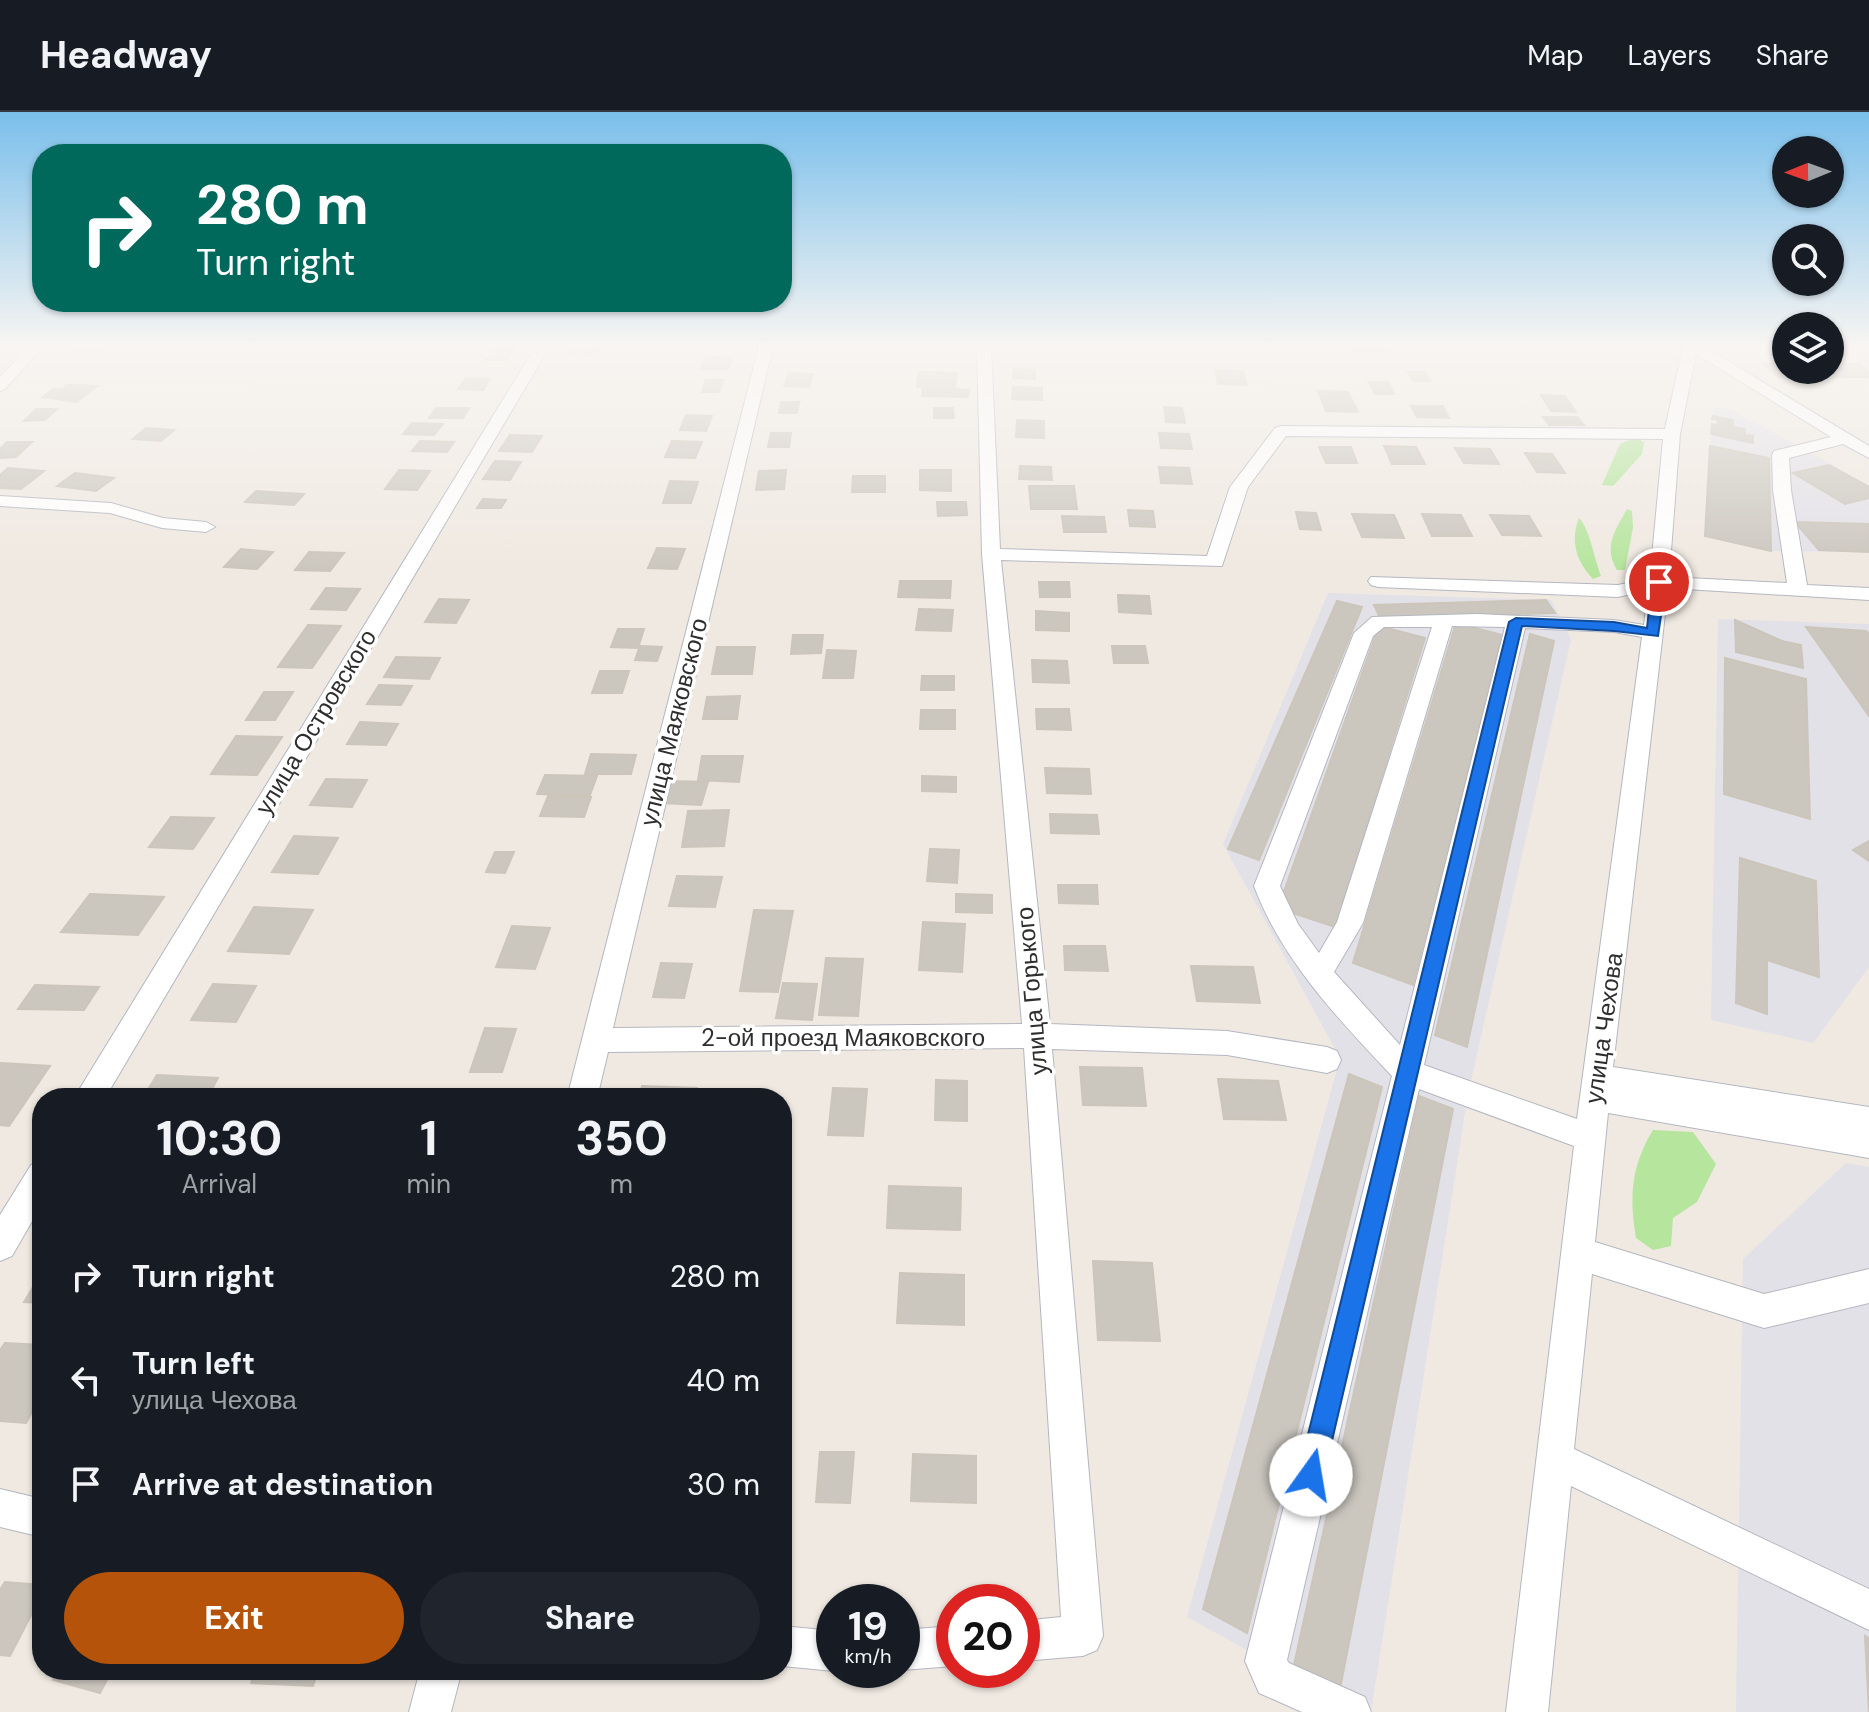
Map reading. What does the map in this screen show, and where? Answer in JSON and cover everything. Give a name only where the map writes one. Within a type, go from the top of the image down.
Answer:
[{"type":"street","name":"улица Островского","points":[[95,1088],[498,421]]},
{"type":"street","name":"улица Маяковского","points":[[584,1088],[748,421]]},
{"type":"street","name":"улица Горького","points":[[987,421],[991,554],[1037,1036],[1083,1636],[1040,1640]]},
{"type":"street","name":"улица Чехова","points":[[1527,1712],[1590,1138],[1653,633],[1675,421]]},
{"type":"street","points":[[1813,421],[1869,453]]},
{"type":"street","points":[[991,554],[1215,562],[1239,487],[1281,431],[1672,434]]},
{"type":"street","points":[[1798,590],[1782,490],[1780,455],[1843,439]]},
{"type":"street","points":[[0,501],[111,508],[162,523],[206,527]]},
{"type":"street","points":[[1378,581],[1618,591],[1659,582],[1869,594]]},
{"type":"street","points":[[1320,971],[1350,923],[1444,620]]},
{"type":"street","points":[[1590,1138],[1408,1072],[1367,1031],[1320,971],[1271,904],[1267,886],[1364,633],[1379,621],[1614,626],[1653,633]]},
{"type":"street","points":[[1350,1712],[1274,1678],[1266,1661],[1516,622]]},
{"type":"street","name":"2-ой проезд Маяковского","points":[[596,1040],[1037,1036],[1227,1043],[1327,1060]]},
{"type":"street","points":[[1596,1088],[1869,1121]]},
{"type":"street","points":[[1596,1088],[1869,1144]]},
{"type":"street","points":[[0,1245],[32,1192]]},
{"type":"street","points":[[1577,1253],[1764,1311],[1869,1286]]},
{"type":"street","points":[[1554,1459],[1869,1610]]},
{"type":"street","points":[[0,1508],[32,1516]]},
{"type":"street","points":[[792,1647],[816,1649]]},
{"type":"street","points":[[430,1712],[438,1680]]},
{"type":"shaded area","points":[[1718,421],[1752,421],[1869,486],[1869,552],[1771,551],[1705,536],[1712,424],[1717,425]]},
{"type":"shaded area","points":[[1328,593],[1551,600],[1571,639],[1468,1094],[1371,1712],[1358,1712],[1187,1617],[1340,1058],[1223,844]]},
{"type":"shaded area","points":[[1718,619],[1869,624],[1869,967],[1813,1043],[1711,1020]]},
{"type":"shaded area","points":[[1846,1163],[1869,1167],[1869,1712],[1736,1712],[1743,1259]]},
{"type":"green space","points":[[1635,438],[1644,442],[1642,454],[1613,486],[1602,485],[1620,444]]},
{"type":"green space","points":[[1627,509],[1632,511],[1633,528],[1625,570],[1617,570],[1611,546]]},
{"type":"green space","points":[[1579,518],[1589,536],[1601,576],[1593,579],[1582,565],[1576,550]]},
{"type":"green space","points":[[1653,1130],[1693,1132],[1716,1164],[1697,1202],[1673,1218],[1671,1246],[1653,1250],[1636,1238],[1633,1195],[1640,1156]]},
{"type":"building","points":[[684,421],[710,421],[706,431],[680,430]]},
{"type":"building","points":[[1017,421],[1044,421],[1044,438],[1016,437]]},
{"type":"building","points":[[1546,421],[1580,421],[1584,425],[1549,425]]},
{"type":"building","points":[[1718,421],[1733,421],[1733,427],[1745,429],[1745,435],[1753,436],[1753,443],[1711,434],[1712,424],[1717,425]]},
{"type":"building","points":[[412,423],[443,424],[434,435],[403,434]]},
{"type":"building","points":[[146,428],[174,430],[161,441],[133,439]]},
{"type":"building","points":[[771,433],[791,433],[789,447],[768,447]]},
{"type":"building","points":[[1159,433],[1189,434],[1192,449],[1161,448]]},
{"type":"building","points":[[510,435],[542,436],[532,452],[499,451]]},
{"type":"building","points":[[420,441],[454,442],[447,452],[412,451]]},
{"type":"building","points":[[672,441],[702,442],[695,458],[665,457]]},
{"type":"building","points":[[7,442],[32,442],[16,457],[0,458],[0,449]]},
{"type":"building","points":[[1384,446],[1416,447],[1425,464],[1392,464]]},
{"type":"building","points":[[1710,446],[1769,458],[1771,551],[1705,536]]},
{"type":"building","points":[[1319,447],[1351,447],[1357,463],[1326,463]]},
{"type":"building","points":[[1455,448],[1490,449],[1499,464],[1464,463]]},
{"type":"building","points":[[1525,453],[1552,454],[1565,473],[1537,472]]},
{"type":"building","points":[[495,461],[521,462],[510,480],[483,479]]},
{"type":"building","points":[[1829,465],[1869,487],[1869,498],[1845,504],[1793,473]]},
{"type":"building","points":[[1020,466],[1051,467],[1052,480],[1019,479]]},
{"type":"building","points":[[1159,467],[1189,468],[1192,484],[1161,483]]},
{"type":"building","points":[[8,468],[44,471],[21,489],[0,488],[0,475]]},
{"type":"building","points":[[399,470],[430,471],[417,490],[385,489]]},
{"type":"building","points":[[786,470],[784,489],[756,490],[759,471]]},
{"type":"building","points":[[920,470],[951,470],[951,491],[920,490]]},
{"type":"building","points":[[75,473],[114,478],[96,491],[57,486]]},
{"type":"building","points":[[853,476],[885,476],[885,492],[852,492]]},
{"type":"building","points":[[670,481],[698,482],[691,503],[663,503]]},
{"type":"building","points":[[1029,486],[1074,486],[1077,509],[1031,509]]},
{"type":"building","points":[[256,491],[304,494],[294,505],[245,502]]},
{"type":"building","points":[[483,499],[506,500],[501,508],[477,508]]},
{"type":"building","points":[[937,502],[966,502],[967,515],[938,516]]},
{"type":"building","points":[[1128,510],[1153,511],[1155,527],[1130,526]]},
{"type":"building","points":[[1296,512],[1316,513],[1321,530],[1300,529]]},
{"type":"building","points":[[1352,514],[1394,515],[1404,538],[1362,537]]},
{"type":"building","points":[[1422,514],[1461,515],[1472,536],[1432,536]]},
{"type":"building","points":[[1490,515],[1529,516],[1541,536],[1502,535]]},
{"type":"building","points":[[1062,516],[1104,517],[1106,532],[1064,532]]},
{"type":"building","points":[[1795,522],[1869,524],[1869,552],[1819,550]]},
{"type":"building","points":[[657,548],[685,549],[677,569],[648,568]]},
{"type":"building","points":[[241,549],[273,552],[257,569],[224,567]]},
{"type":"building","points":[[309,552],[344,553],[330,571],[295,570]]},
{"type":"building","points":[[900,581],[951,581],[950,598],[898,597]]},
{"type":"building","points":[[1039,582],[1069,582],[1070,597],[1040,597]]},
{"type":"building","points":[[326,588],[360,589],[346,610],[311,609]]},
{"type":"building","points":[[1118,595],[1149,596],[1151,614],[1119,612]]},
{"type":"building","points":[[439,599],[469,600],[456,623],[425,622]]},
{"type":"building","points":[[1546,600],[1555,613],[1380,618],[1374,605]]},
{"type":"building","points":[[1337,601],[1362,607],[1259,860],[1228,849]]},
{"type":"building","points":[[919,609],[953,610],[951,631],[916,630]]},
{"type":"building","points":[[1036,611],[1069,613],[1069,631],[1036,630]]},
{"type":"building","points":[[1735,620],[1782,641],[1801,645],[1803,668],[1736,652]]},
{"type":"building","points":[[1456,623],[1502,635],[1413,985],[1353,963]]},
{"type":"building","points":[[308,625],[341,626],[312,668],[278,667]]},
{"type":"building","points":[[1379,626],[1425,638],[1335,927],[1278,908]]},
{"type":"building","points":[[1806,627],[1866,631],[1869,634],[1869,716]]},
{"type":"building","points":[[618,629],[644,629],[638,648],[611,647]]},
{"type":"building","points":[[1530,634],[1554,641],[1467,1047],[1435,1035]]},
{"type":"building","points":[[793,635],[823,635],[821,653],[791,654]]},
{"type":"building","points":[[640,646],[662,647],[657,661],[635,660]]},
{"type":"building","points":[[1112,646],[1145,646],[1148,663],[1114,663]]},
{"type":"building","points":[[717,647],[755,647],[752,674],[712,674]]},
{"type":"building","points":[[827,650],[856,651],[853,678],[823,678]]},
{"type":"building","points":[[396,657],[440,658],[429,679],[384,677]]},
{"type":"building","points":[[1725,658],[1806,679],[1810,819],[1724,794]]},
{"type":"building","points":[[1032,660],[1067,661],[1069,683],[1033,682]]},
{"type":"building","points":[[600,671],[629,671],[622,693],[592,693]]},
{"type":"building","points":[[922,676],[954,676],[954,690],[921,690]]},
{"type":"building","points":[[379,685],[412,686],[401,705],[367,704]]},
{"type":"building","points":[[264,692],[293,692],[275,720],[246,720]]},
{"type":"building","points":[[740,696],[737,719],[703,719],[707,697]]},
{"type":"building","points":[[1036,709],[1069,709],[1071,730],[1037,729]]},
{"type":"building","points":[[921,710],[955,710],[955,729],[920,729]]},
{"type":"building","points":[[360,722],[398,724],[386,745],[347,744]]},
{"type":"building","points":[[236,736],[282,737],[257,775],[211,774]]},
{"type":"building","points":[[591,754],[636,755],[631,774],[585,774]]},
{"type":"building","points":[[702,756],[743,756],[739,782],[698,780]]},
{"type":"building","points":[[1045,768],[1089,769],[1091,794],[1047,793]]},
{"type":"building","points":[[545,775],[597,776],[590,795],[537,794]]},
{"type":"building","points":[[922,776],[956,777],[956,792],[922,791]]},
{"type":"building","points":[[326,779],[367,780],[352,807],[310,805]]},
{"type":"building","points":[[669,781],[708,782],[701,805],[661,803]]},
{"type":"building","points":[[548,796],[591,797],[584,817],[540,816]]},
{"type":"building","points":[[729,810],[724,846],[682,847],[688,811]]},
{"type":"building","points":[[1050,814],[1097,815],[1099,834],[1051,833]]},
{"type":"building","points":[[171,817],[214,818],[193,849],[149,847]]},
{"type":"building","points":[[294,836],[338,838],[318,874],[272,872]]},
{"type":"building","points":[[1869,841],[1869,861],[1853,850]]},
{"type":"building","points":[[930,849],[959,850],[957,883],[927,881]]},
{"type":"building","points":[[495,852],[514,852],[505,873],[486,872]]},
{"type":"building","points":[[1740,858],[1816,881],[1819,977],[1767,960],[1767,1014],[1736,1003]]},
{"type":"building","points":[[677,876],[722,877],[715,907],[669,906]]},
{"type":"building","points":[[1058,885],[1097,885],[1098,904],[1059,903]]},
{"type":"building","points":[[90,894],[164,897],[138,935],[61,932]]},
{"type":"building","points":[[956,894],[992,895],[992,913],[956,912]]},
{"type":"building","points":[[254,907],[313,910],[289,954],[228,951]]},
{"type":"building","points":[[754,910],[793,911],[778,992],[740,991]]},
{"type":"building","points":[[923,922],[965,924],[962,972],[919,970]]},
{"type":"building","points":[[512,926],[550,928],[535,969],[496,967]]},
{"type":"building","points":[[1064,946],[1105,946],[1108,971],[1065,970]]},
{"type":"building","points":[[826,958],[863,959],[858,1016],[819,1015]]},
{"type":"building","points":[[661,963],[692,964],[684,998],[653,997]]},
{"type":"building","points":[[1191,966],[1253,967],[1260,1003],[1197,1001]]},
{"type":"building","points":[[783,983],[817,984],[812,1020],[776,1018]]},
{"type":"building","points":[[213,984],[256,986],[236,1022],[191,1020]]},
{"type":"building","points":[[35,985],[99,987],[84,1010],[18,1009]]},
{"type":"building","points":[[485,1028],[516,1029],[502,1072],[470,1072]]},
{"type":"building","points":[[0,1063],[50,1066],[32,1088],[9,1126],[0,1125]]},
{"type":"building","points":[[1080,1067],[1142,1068],[1146,1106],[1083,1105]]},
{"type":"building","points":[[1349,1074],[1382,1087],[1247,1633],[1203,1609]]},
{"type":"building","points":[[157,1075],[218,1078],[212,1088],[149,1088]]},
{"type":"building","points":[[1218,1079],[1278,1081],[1286,1120],[1224,1119]]},
{"type":"building","points":[[936,1080],[967,1081],[967,1121],[935,1120]]},
{"type":"building","points":[[642,1086],[697,1088],[642,1088]]},
{"type":"building","points":[[833,1088],[867,1089],[863,1136],[828,1135]]},
{"type":"building","points":[[1419,1096],[1453,1109],[1340,1689],[1294,1665]]},
{"type":"building","points":[[889,1186],[961,1188],[960,1230],[887,1228]]},
{"type":"building","points":[[1093,1261],[1152,1263],[1160,1341],[1098,1340]]},
{"type":"building","points":[[900,1273],[964,1275],[964,1325],[897,1323]]},
{"type":"building","points":[[32,1289],[32,1302],[24,1302]]},
{"type":"building","points":[[5,1343],[32,1344],[32,1412],[26,1423],[0,1421],[0,1350]]},
{"type":"building","points":[[820,1452],[854,1452],[850,1503],[816,1502]]},
{"type":"building","points":[[913,1454],[976,1456],[976,1503],[911,1501]]},
{"type":"building","points":[[5,1582],[32,1584],[32,1613],[10,1656],[0,1655],[0,1590]]},
{"type":"building","points":[[1865,1636],[1869,1638],[1869,1712]]},
{"type":"building","points":[[53,1680],[107,1680],[100,1693]]},
{"type":"building","points":[[252,1680],[315,1680],[313,1686],[251,1683]]},
{"type":"route","points":[[1311,1475],[1516,622],[1614,626],[1653,633],[1659,582]]}]
